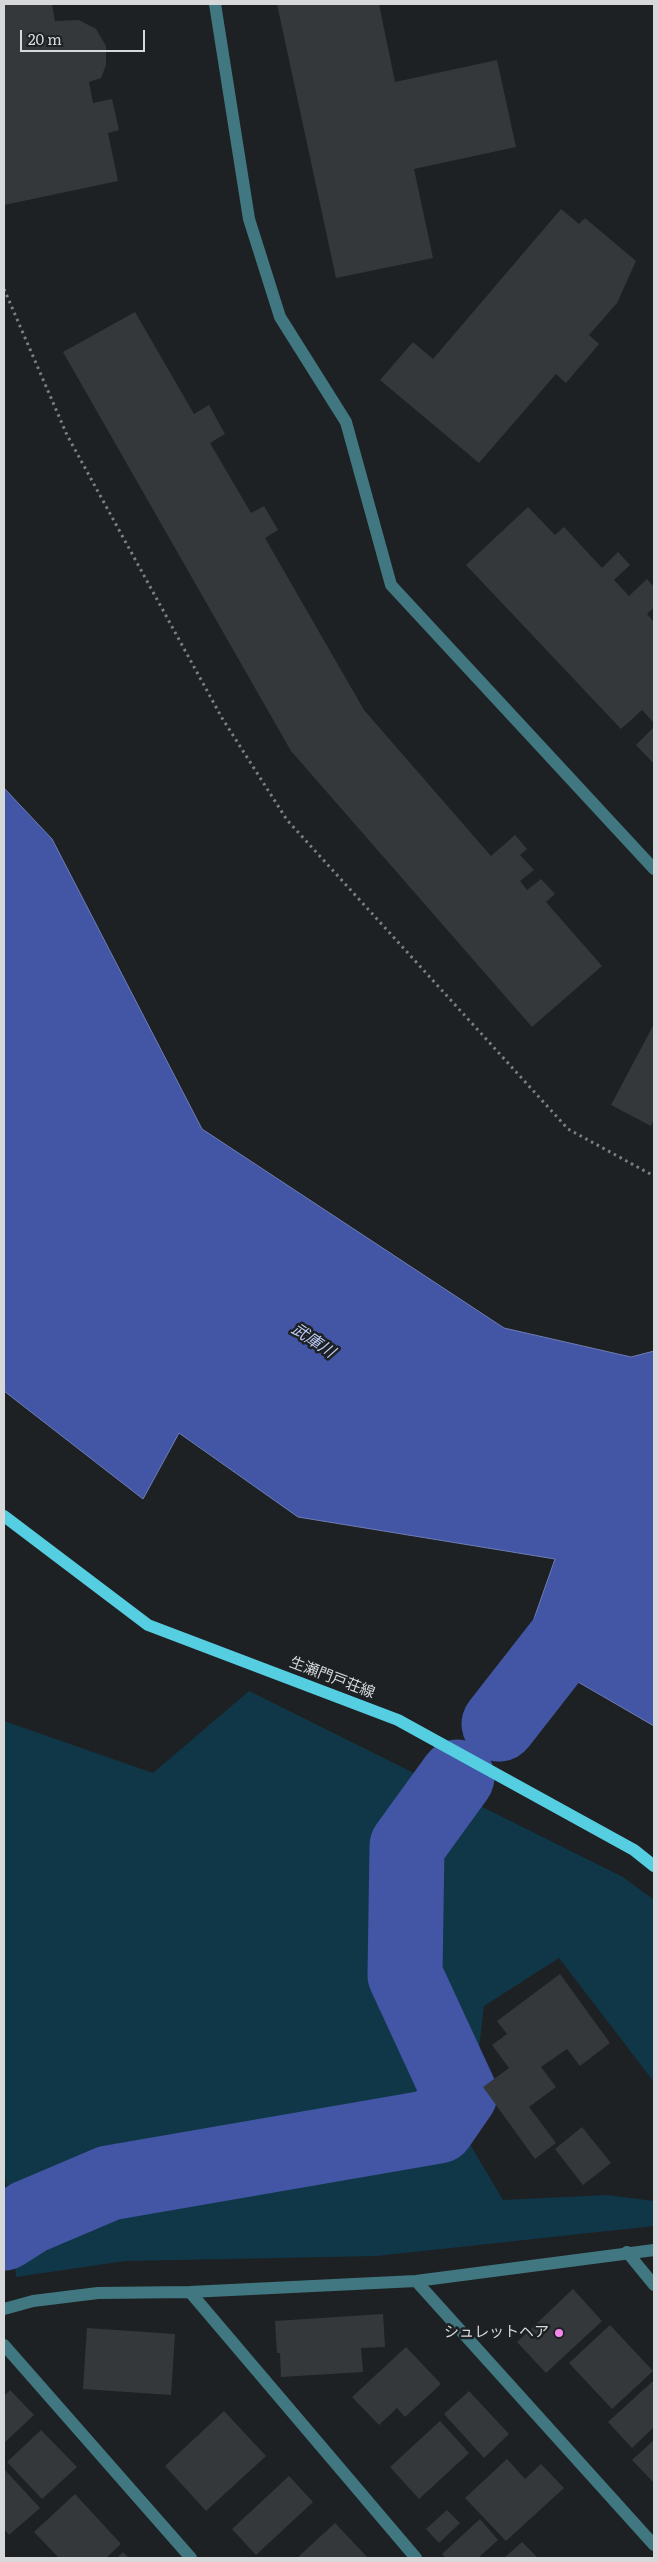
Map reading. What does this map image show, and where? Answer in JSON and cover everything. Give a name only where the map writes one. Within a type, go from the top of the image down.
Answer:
[{"type":"main road","name":"生瀬門戸荘線","points":[[4,1516],[148,1625],[398,1720],[634,1850],[654,1866]]},
{"type":"street","points":[[215,4],[249,220],[280,317],[346,422],[390,585],[654,869]]},
{"type":"street","points":[[4,2309],[33,2302],[98,2292],[190,2292],[416,2281],[627,2252],[654,2250]]},
{"type":"street","points":[[627,2252],[654,2285]]},
{"type":"street","points":[[416,2281],[654,2544]]},
{"type":"street","points":[[190,2292],[416,2558]]},
{"type":"street","points":[[4,2345],[191,2558]]},
{"type":"path","points":[[4,289],[67,435],[222,718],[287,820],[568,1129],[654,1176]]},
{"type":"shaded area","points":[[249,1691],[623,1877],[654,1900],[654,2082],[559,1958],[484,2006],[468,2141],[503,2200],[607,2195],[654,2201],[654,2226],[376,2256],[125,2261],[16,2277],[4,2163],[4,1721],[153,1773]]},
{"type":"water","name":"武庫川","points":[[4,788],[52,839],[202,1129],[504,1328],[631,1357],[654,1351],[654,1726],[523,1650],[555,1559],[298,1517],[179,1433],[143,1499],[4,1391]]},
{"type":"building","points":[[4,4],[52,4],[55,21],[79,20],[96,29],[106,46],[106,65],[101,78],[89,82],[93,103],[112,99],[119,130],[108,133],[118,181],[4,205]]},
{"type":"building","points":[[277,4],[379,4],[395,82],[497,60],[516,147],[414,169],[433,258],[336,278]]},
{"type":"building","points":[[561,209],[579,224],[585,218],[636,261],[617,303],[589,335],[599,344],[566,383],[556,374],[479,463],[380,380],[413,342],[433,359]]},
{"type":"building","points":[[135,312],[194,414],[209,405],[225,434],[210,443],[251,513],[264,506],[278,530],[265,538],[364,710],[491,856],[515,835],[527,849],[520,855],[534,870],[520,881],[527,890],[541,879],[555,894],[546,902],[602,966],[532,1027],[291,751],[63,352]]},
{"type":"building","points":[[528,507],[555,535],[564,527],[602,568],[618,552],[630,565],[614,580],[629,596],[647,579],[654,587],[654,607],[647,614],[654,622],[654,723],[642,710],[621,729],[466,565]]},
{"type":"building","points":[[654,727],[654,764],[636,745]]},
{"type":"building","points":[[654,1024],[654,1119],[651,1126],[611,1105]]},
{"type":"building","points":[[560,1974],[610,2043],[580,2066],[567,2049],[541,2067],[556,2087],[529,2107],[556,2143],[535,2159],[483,2087],[509,2068],[492,2045],[507,2034],[497,2021]]},
{"type":"building","points":[[582,2127],[611,2163],[583,2185],[555,2149]]},
{"type":"building","points":[[573,2289],[602,2321],[546,2373],[517,2342]]},
{"type":"building","points":[[383,2314],[385,2347],[361,2348],[363,2372],[281,2377],[280,2353],[277,2353],[275,2321]]},
{"type":"building","points":[[610,2325],[653,2371],[612,2409],[569,2363]]},
{"type":"building","points":[[87,2328],[175,2334],[171,2395],[83,2389]]},
{"type":"building","points":[[406,2347],[441,2384],[405,2417],[397,2408],[379,2425],[352,2397]]},
{"type":"building","points":[[654,2380],[654,2427],[632,2448],[608,2422]]},
{"type":"building","points":[[10,2390],[34,2415],[4,2443],[4,2396]]},
{"type":"building","points":[[469,2391],[509,2434],[484,2458],[444,2414]]},
{"type":"building","points":[[224,2411],[266,2456],[206,2511],[165,2466]]},
{"type":"building","points":[[440,2421],[469,2453],[419,2499],[390,2467]]},
{"type":"building","points":[[41,2430],[77,2467],[42,2499],[7,2462]]},
{"type":"building","points":[[654,2440],[654,2483],[632,2460]]},
{"type":"building","points":[[507,2459],[525,2479],[541,2464],[564,2488],[506,2541],[465,2498]]},
{"type":"building","points":[[4,2469],[40,2508],[9,2535],[4,2529]]},
{"type":"building","points":[[289,2476],[313,2502],[256,2555],[232,2529]]},
{"type":"building","points":[[75,2494],[121,2544],[106,2558],[59,2558],[34,2532]]},
{"type":"building","points":[[447,2510],[460,2523],[439,2543],[426,2529]]},
{"type":"building","points":[[480,2519],[498,2540],[478,2558],[446,2558],[442,2554]]},
{"type":"building","points":[[335,2523],[368,2558],[297,2558]]},
{"type":"building","points":[[522,2542],[538,2558],[504,2558]]},
{"type":"building","points":[[123,2552],[129,2558],[117,2558]]},
{"type":"waterway","points":[[499,1724],[620,1569],[654,1567]]},
{"type":"waterway","points":[[4,2233],[29,2217],[109,2183],[438,2126],[460,2094],[405,1975],[407,1846],[457,1777]]},
{"type":"place","name":"シュレットヘア","points":[[559,2333]]}]
